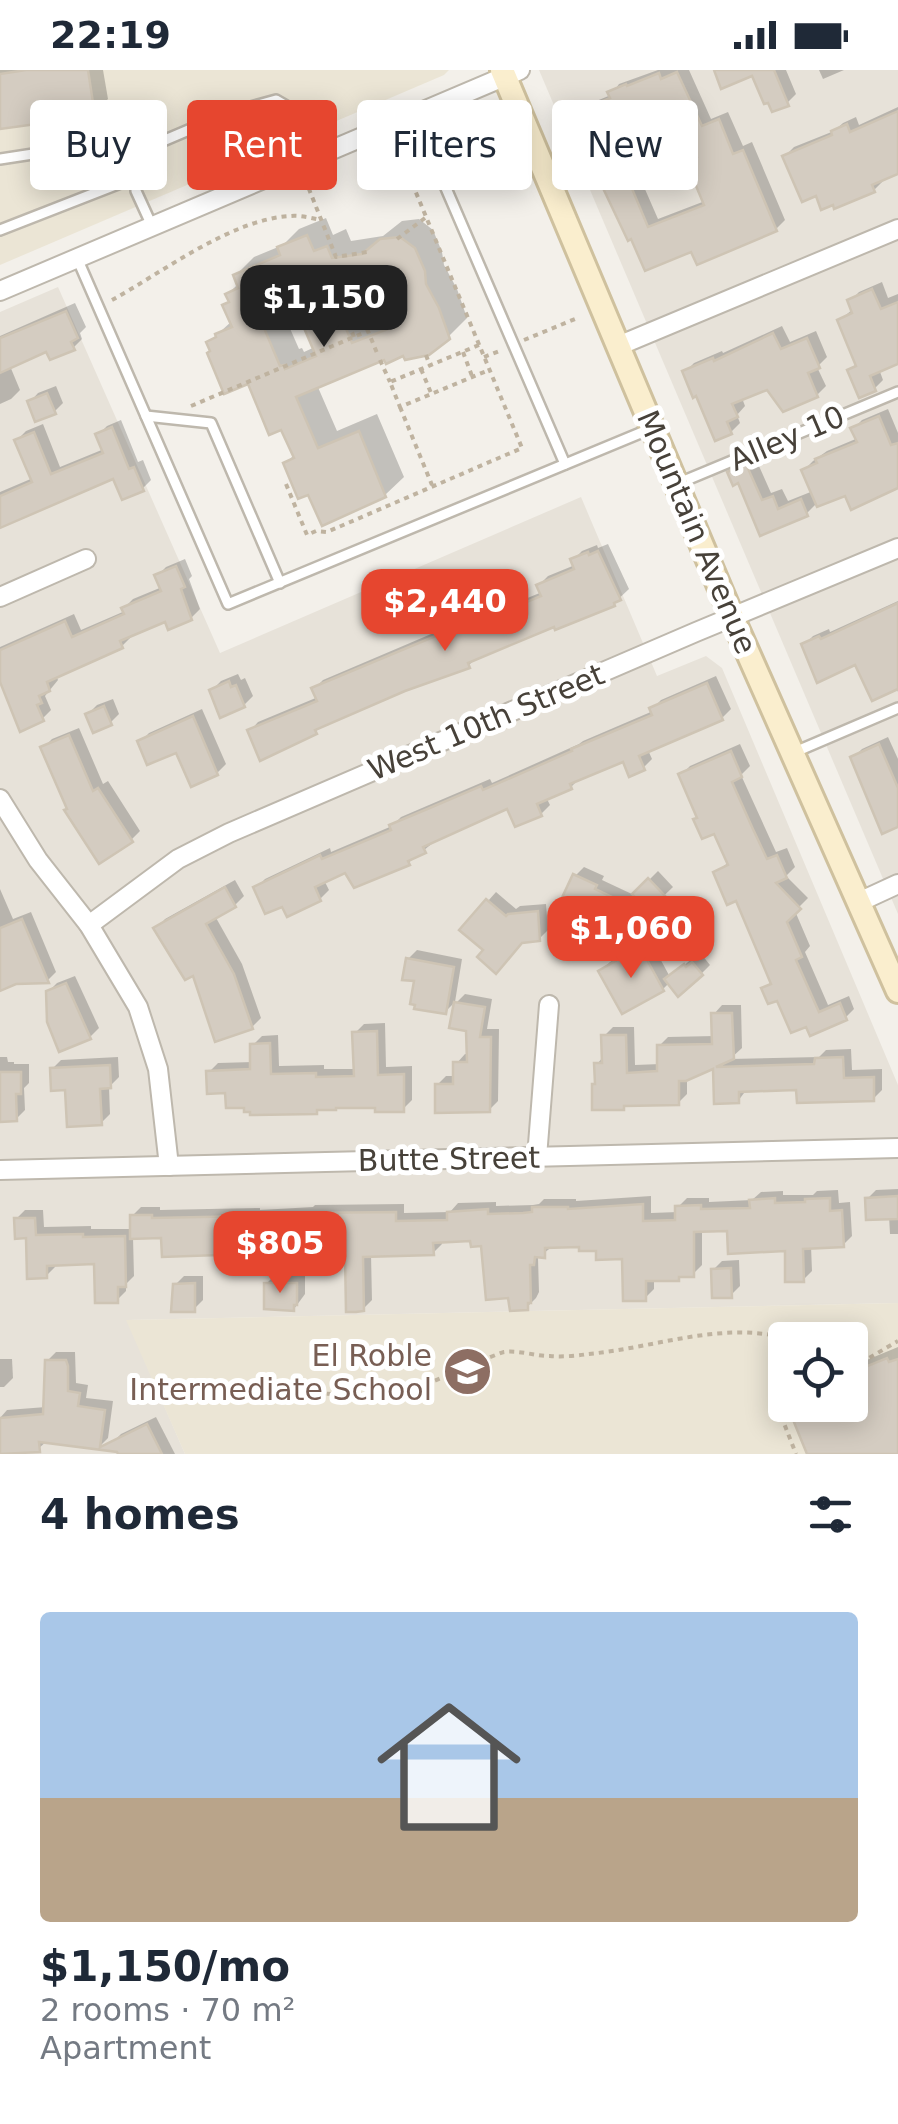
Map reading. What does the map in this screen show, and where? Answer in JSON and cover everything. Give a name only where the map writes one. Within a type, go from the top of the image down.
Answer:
[{"type":"main road","name":"Mountain Avenue","points":[[509,72],[732,617],[898,990]]},
{"type":"street","points":[[446,100],[509,72]]},
{"type":"street","points":[[0,290],[235,190]]},
{"type":"street","points":[[618,346],[898,229]]},
{"type":"street","name":"West 10th Street","points":[[89,925],[178,859],[229,833],[898,548]]},
{"type":"street","points":[[0,597],[86,559]]},
{"type":"street","points":[[0,799],[38,860],[89,925],[138,1007],[158,1069],[169,1166]]},
{"type":"street","points":[[858,902],[898,884]]},
{"type":"street","points":[[537,1157],[549,1005]]},
{"type":"street","name":"Butte Street","points":[[0,1170],[898,1148]]},
{"type":"lane","points":[[0,159],[30,154]]},
{"type":"lane","points":[[0,230],[103,190]]},
{"type":"lane","points":[[136,190],[152,226]]},
{"type":"lane","points":[[447,190],[565,464]]},
{"type":"lane","points":[[77,258],[228,604],[652,428]]},
{"type":"lane","name":"Alley 10","points":[[676,484],[898,392]]},
{"type":"lane","points":[[146,416],[211,422],[280,583]]},
{"type":"lane","points":[[792,753],[898,708]]},
{"type":"path","points":[[309,190],[336,257],[367,252]]},
{"type":"path","points":[[286,484],[307,535],[326,532],[522,448],[415,190]]},
{"type":"path","points":[[99,308],[214,240],[262,220],[294,216],[321,220]]},
{"type":"path","points":[[397,239],[426,218]]},
{"type":"path","points":[[354,337],[333,286],[349,286],[352,293],[369,291]]},
{"type":"path","points":[[484,357],[575,318]]},
{"type":"path","points":[[192,406],[368,331],[377,352]]},
{"type":"path","points":[[390,382],[479,346]]},
{"type":"path","points":[[462,352],[472,377]]},
{"type":"path","points":[[426,355],[430,366]]},
{"type":"path","points":[[380,360],[433,486]]},
{"type":"path","points":[[421,370],[431,394]]},
{"type":"path","points":[[400,406],[489,370]]},
{"type":"path","points":[[228,1389],[378,1394],[428,1383],[503,1352],[591,1354],[731,1332],[768,1334]]},
{"type":"path","points":[[868,1358],[898,1341]]},
{"type":"path","points":[[783,1422],[796,1454]]},
{"type":"shaded area","points":[[0,70],[449,70],[386,100],[357,100],[357,112],[337,121],[337,100],[187,100],[187,185],[0,265]]},
{"type":"shaded area","points":[[539,70],[898,70],[898,914],[590,190],[698,190],[698,100],[552,101]]},
{"type":"shaded area","points":[[58,287],[220,653],[581,497],[657,676],[706,656],[722,668],[898,1085],[898,1303],[127,1320],[185,1454],[0,1454],[0,312]]},
{"type":"shaded area","name":"El Roble Intermediate School","points":[[898,1303],[898,1454],[185,1454],[126,1320]]},
{"type":"building","points":[[88,70],[93,100],[30,100],[30,125],[0,129],[0,74]]},
{"type":"building","points":[[714,70],[774,70],[789,106],[772,112],[768,103],[764,104],[752,76],[721,89]]},
{"type":"building","points":[[677,72],[690,100],[605,100],[610,98],[607,92],[659,73],[661,79]]},
{"type":"building","points":[[898,111],[898,174],[872,185],[875,192],[834,209],[833,205],[821,210],[816,196],[802,202],[782,156],[832,135],[831,131],[847,124],[850,132]]},
{"type":"building","points":[[698,117],[702,126],[719,119],[733,154],[743,150],[777,231],[697,265],[691,252],[645,271],[631,239],[628,241],[604,190],[633,190],[648,227],[704,205],[698,190]]},
{"type":"building","points":[[307,235],[314,251],[327,246],[332,258],[362,254],[380,239],[400,237],[415,248],[450,339],[429,355],[405,360],[403,356],[386,364],[384,360],[296,397],[318,448],[359,431],[386,497],[322,526],[308,495],[298,499],[283,463],[294,458],[281,430],[269,435],[248,384],[224,394],[207,353],[210,351],[206,342],[232,327],[222,305],[229,302],[225,294],[238,288],[233,275],[280,255],[277,247]],"holes":[[[369,287],[393,327],[352,343],[331,292]],[[298,314],[316,356],[285,369],[280,366],[264,328]]]},
{"type":"building","points":[[872,289],[881,309],[898,302],[898,364],[870,376],[876,391],[859,398],[847,370],[856,366],[837,320],[852,313],[847,300]]},
{"type":"building","points":[[66,311],[78,338],[71,342],[75,350],[50,360],[46,352],[0,373],[0,338]]},
{"type":"building","points":[[773,333],[781,349],[807,338],[820,368],[808,373],[818,397],[783,412],[767,390],[732,404],[738,417],[727,422],[732,434],[715,441],[682,371],[713,358],[714,361]]},
{"type":"building","points":[[47,393],[56,414],[35,422],[27,401]]},
{"type":"building","points":[[879,416],[891,445],[898,443],[898,488],[851,510],[845,496],[817,507],[801,470],[817,463],[815,459],[857,442],[850,428]]},
{"type":"building","points":[[112,427],[129,469],[134,467],[144,491],[122,500],[113,479],[0,528],[0,496],[32,482],[14,440],[34,432],[51,474],[103,453],[95,434]]},
{"type":"building","points":[[746,464],[762,500],[773,496],[778,509],[801,499],[808,516],[760,536],[738,483],[733,486],[727,472]]},
{"type":"building","points":[[598,551],[621,600],[615,606],[468,663],[470,668],[315,730],[317,734],[260,761],[247,730],[317,701],[311,688],[469,622],[467,618],[485,611],[493,616],[541,596],[536,585],[574,569],[570,559]]},
{"type":"building","points":[[176,566],[192,620],[168,630],[165,622],[120,641],[123,648],[47,682],[50,691],[39,696],[42,703],[37,705],[44,721],[20,732],[0,682],[0,650],[65,621],[72,637],[124,614],[121,608],[161,591],[154,575]]},
{"type":"building","points":[[898,603],[898,689],[872,701],[855,665],[817,683],[801,644],[819,636],[821,639]]},
{"type":"building","points":[[229,681],[231,687],[236,685],[245,707],[220,718],[209,690]]},
{"type":"building","points":[[707,683],[723,720],[639,756],[645,770],[629,777],[623,762],[570,784],[572,789],[537,804],[542,816],[515,827],[507,809],[423,847],[426,853],[408,861],[410,865],[354,888],[345,873],[315,887],[321,901],[287,917],[282,907],[265,914],[253,887],[320,855],[322,859],[391,830],[389,825],[572,751],[652,715],[649,708]]},
{"type":"building","points":[[104,706],[112,725],[93,733],[85,714]]},
{"type":"building","points":[[193,716],[218,775],[191,787],[176,753],[147,765],[137,741]]},
{"type":"building","points":[[69,735],[93,791],[98,788],[133,842],[99,864],[64,810],[67,809],[40,747]]},
{"type":"building","points":[[879,744],[898,788],[898,827],[882,834],[850,757]]},
{"type":"building","points":[[731,751],[742,777],[732,782],[767,859],[777,855],[787,878],[776,883],[801,909],[787,922],[802,957],[796,960],[819,1012],[840,1003],[847,1020],[810,1036],[806,1027],[791,1033],[777,1001],[768,1004],[761,988],[771,984],[736,901],[727,905],[713,872],[728,865],[714,834],[702,839],[678,774]]},
{"type":"building","points":[[573,874],[627,904],[611,939],[553,917]]},
{"type":"building","points":[[648,878],[666,897],[650,913],[632,894]]},
{"type":"building","points":[[225,887],[236,907],[206,924],[234,974],[253,1029],[215,1042],[193,976],[185,980],[153,928]]},
{"type":"building","points":[[486,899],[506,916],[538,911],[540,941],[522,943],[496,974],[477,957],[483,950],[459,930]]},
{"type":"building","points":[[22,919],[49,983],[16,984],[0,991],[0,928]]},
{"type":"building","points":[[640,947],[664,991],[622,1014],[598,971]]},
{"type":"building","points":[[406,958],[454,967],[446,1014],[414,1009],[415,1005],[410,1004],[414,981],[402,980]]},
{"type":"building","points":[[692,962],[703,975],[678,997],[664,979]]},
{"type":"building","points":[[66,983],[91,1039],[59,1052],[47,1022],[46,991]]},
{"type":"building","points":[[454,1002],[485,1007],[480,1037],[491,1037],[490,1112],[435,1113],[435,1084],[453,1084],[453,1062],[467,1062],[466,1031],[449,1028]]},
{"type":"building","points":[[711,1013],[732,1013],[734,1059],[716,1067],[814,1064],[815,1058],[843,1057],[844,1078],[874,1077],[874,1101],[797,1103],[796,1090],[739,1092],[739,1103],[714,1104],[713,1069],[679,1081],[679,1105],[592,1110],[594,1063],[602,1063],[601,1035],[626,1035],[627,1073],[657,1071],[657,1045],[712,1044]]},
{"type":"building","points":[[377,1031],[378,1075],[404,1074],[404,1112],[336,1108],[317,1110],[317,1114],[250,1115],[244,1108],[226,1108],[225,1093],[207,1094],[206,1071],[250,1069],[250,1044],[270,1043],[271,1074],[354,1076],[352,1032]]},
{"type":"building","points":[[110,1065],[111,1088],[100,1089],[102,1125],[67,1127],[65,1090],[51,1091],[50,1068]]},
{"type":"building","points":[[0,1072],[21,1072],[21,1094],[16,1094],[17,1121],[0,1122]]},
{"type":"building","points":[[898,1196],[898,1219],[866,1220],[865,1198]]},
{"type":"building","points":[[775,1198],[775,1203],[830,1198],[830,1211],[842,1210],[844,1247],[803,1249],[804,1282],[785,1282],[785,1251],[728,1254],[727,1231],[694,1232],[694,1277],[646,1281],[646,1301],[623,1301],[622,1259],[596,1260],[596,1251],[579,1251],[579,1247],[545,1248],[545,1258],[535,1257],[534,1265],[530,1265],[528,1310],[510,1311],[508,1298],[486,1300],[481,1246],[471,1247],[470,1241],[433,1243],[434,1255],[363,1257],[364,1311],[346,1312],[345,1255],[304,1256],[304,1252],[162,1257],[161,1238],[130,1239],[130,1215],[252,1218],[396,1212],[396,1221],[447,1220],[447,1212],[488,1209],[488,1214],[523,1213],[532,1212],[532,1207],[643,1204],[643,1221],[675,1220],[675,1206],[750,1208],[749,1200]]},
{"type":"building","points":[[14,1218],[35,1218],[36,1235],[125,1236],[126,1287],[118,1287],[118,1303],[95,1303],[94,1264],[47,1266],[47,1278],[27,1279],[26,1238],[15,1239]]},
{"type":"building","points":[[731,1268],[732,1298],[712,1298],[711,1269]]},
{"type":"building","points":[[195,1283],[195,1312],[171,1312],[173,1284]]},
{"type":"building","points":[[264,1283],[297,1283],[294,1311],[264,1309]]},
{"type":"building","points":[[887,1358],[889,1362],[898,1359],[898,1454],[807,1454],[794,1422],[868,1422],[868,1366]]},
{"type":"building","points":[[45,1360],[66,1360],[68,1391],[80,1393],[78,1406],[105,1410],[100,1447],[147,1424],[162,1454],[118,1454],[39,1442],[40,1452],[0,1454],[0,1418],[43,1414]]},
{"type":"place","name":"El Roble Intermediate School","points":[[467,1372]]}]
